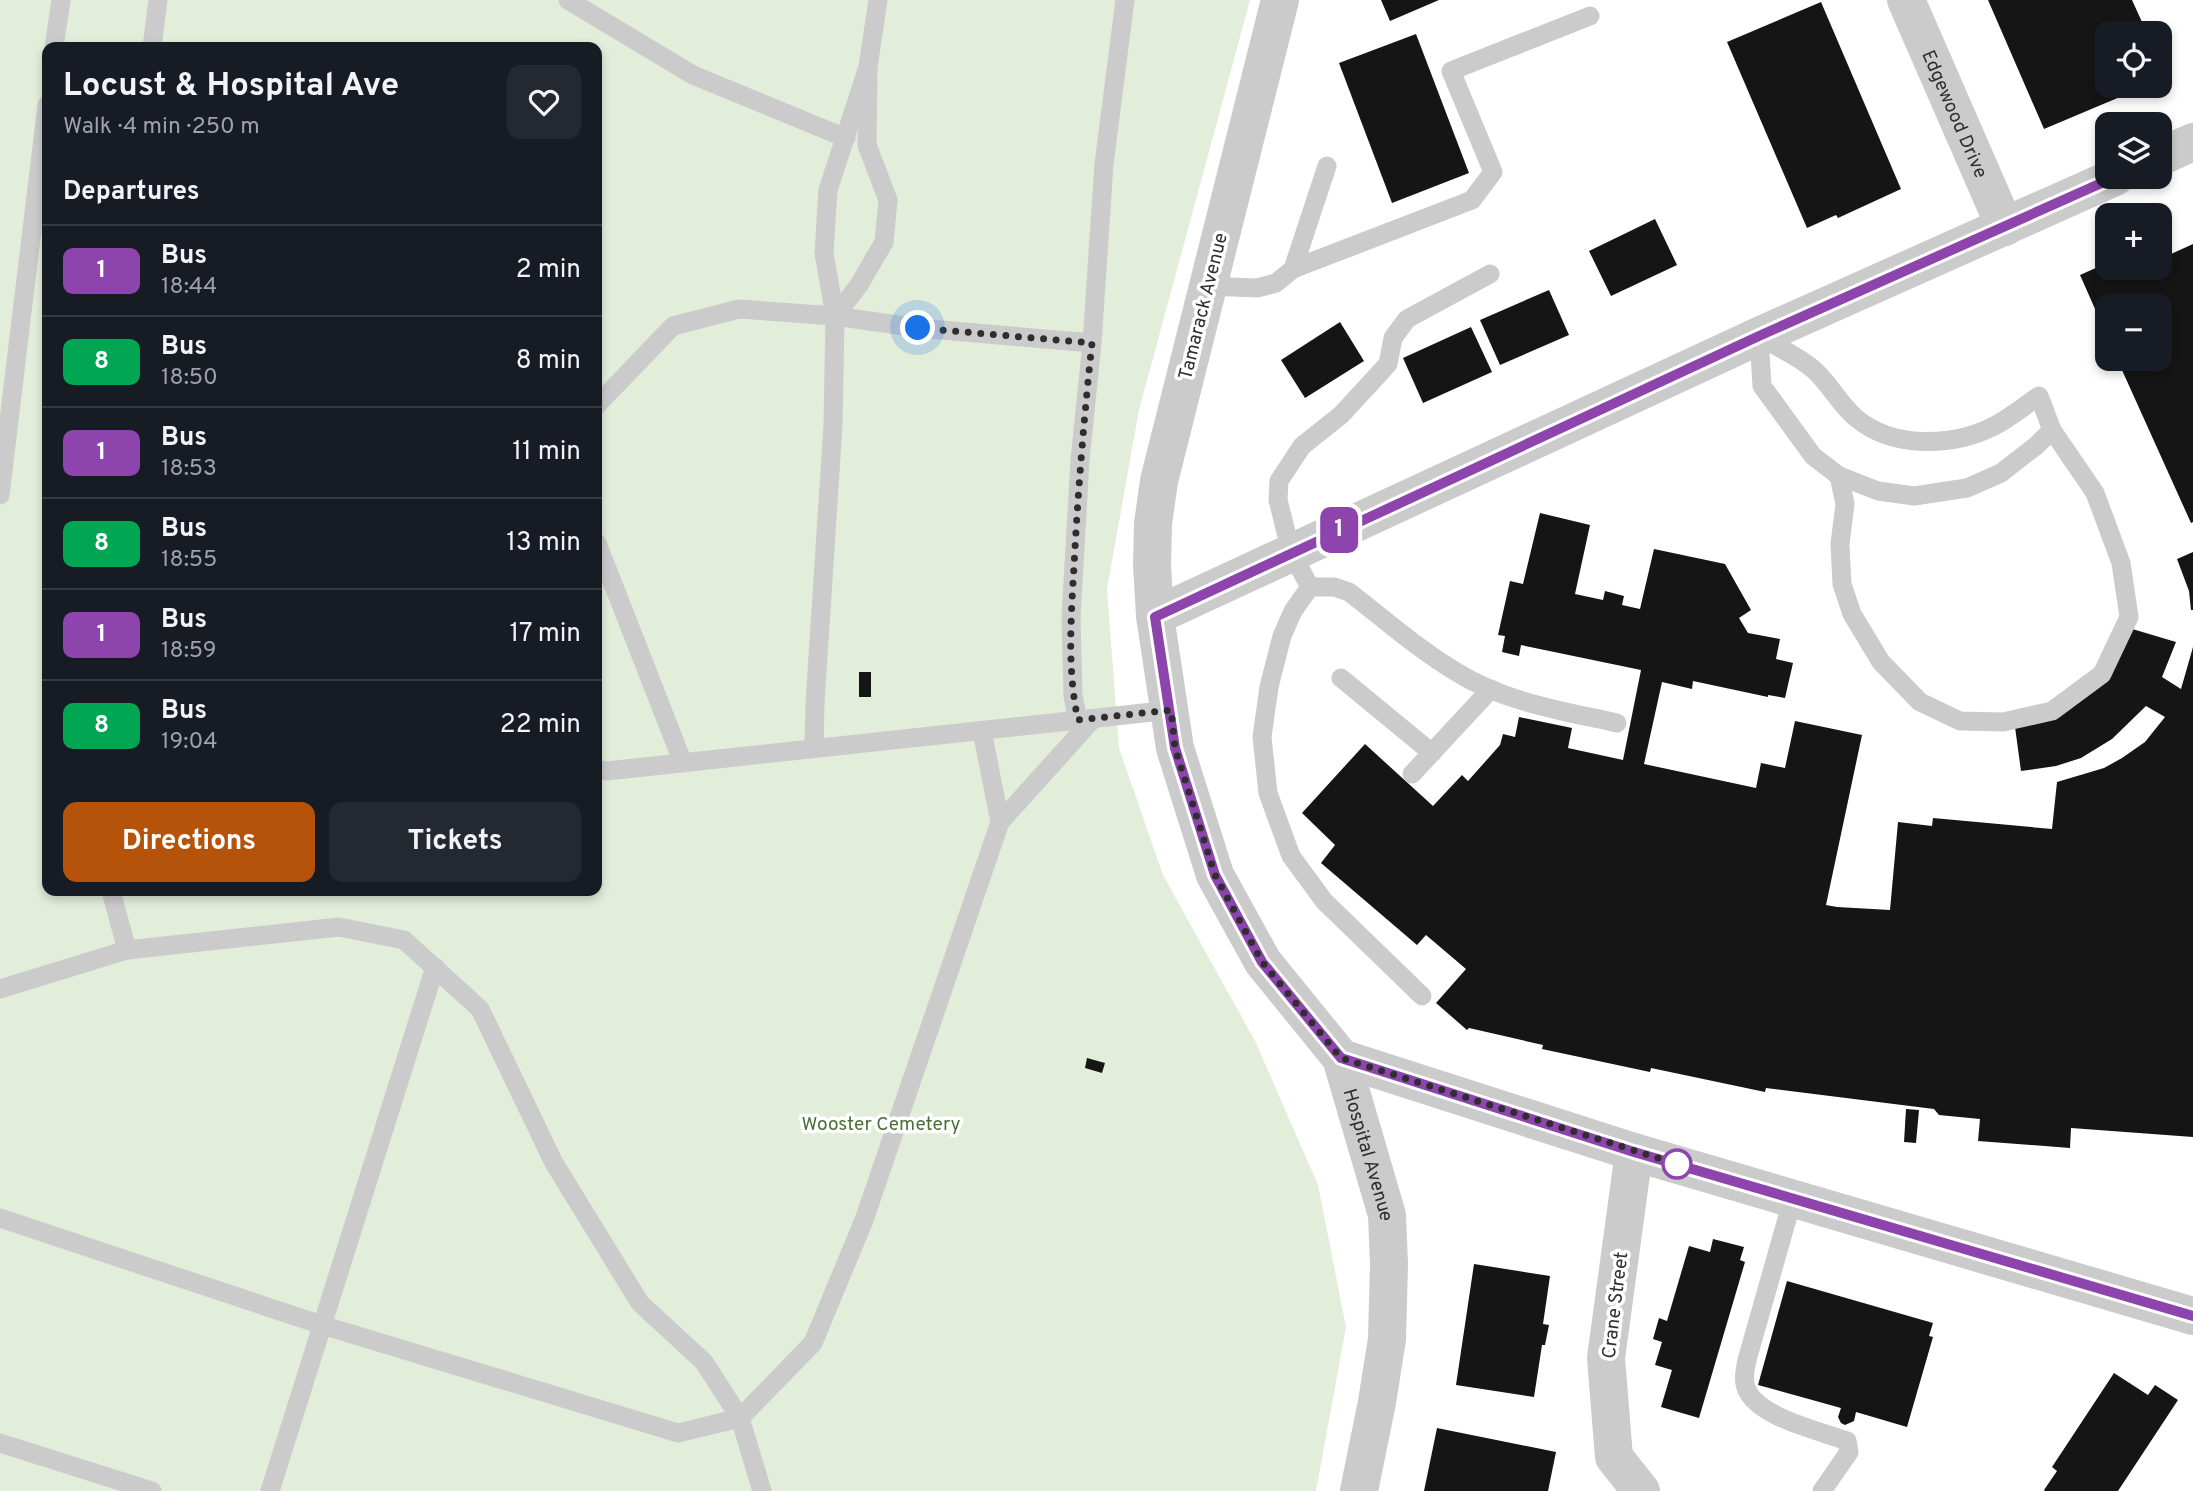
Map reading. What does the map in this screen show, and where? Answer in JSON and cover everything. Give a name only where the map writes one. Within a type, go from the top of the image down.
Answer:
[{"type":"street","name":"Tamarack Avenue","points":[[1155,617],[1153,524],[1159,481],[1280,0]]},
{"type":"street","name":"Edgewood Drive","points":[[1906,0],[2005,227]]},
{"type":"street","points":[[2172,152],[2193,142]]},
{"type":"street","points":[[1155,617],[1759,336],[2095,186]]},
{"type":"street","name":"Hospital Avenue","points":[[1155,617],[1175,748],[1215,875],[1262,962],[1341,1058],[1387,1215],[1387,1339],[1359,1491]]},
{"type":"street","points":[[1341,1058],[1634,1152],[2193,1316]]},
{"type":"street","name":"Crane Street","points":[[1634,1152],[1606,1358],[1614,1457],[1636,1489]]},
{"type":"lane","points":[[55,42],[61,0]]},
{"type":"lane","points":[[153,42],[158,0]]},
{"type":"lane","points":[[568,0],[693,75],[846,138]]},
{"type":"lane","points":[[835,316],[859,285],[884,242],[888,200],[867,145],[868,67],[878,0]]},
{"type":"lane","points":[[1085,720],[1073,696],[1071,617],[1080,460],[1092,343],[1104,164],[1125,0]]},
{"type":"lane","points":[[1207,286],[1257,288],[1276,284],[1293,269],[1472,200],[1493,172],[1451,71],[1590,16]]},
{"type":"lane","points":[[814,748],[834,425],[835,316],[824,253],[828,190],[868,67]]},
{"type":"lane","points":[[0,495],[42,146]]},
{"type":"lane","points":[[1293,269],[1327,166]]},
{"type":"lane","points":[[1310,587],[1291,552],[1278,500],[1279,481],[1301,446],[1340,415],[1388,364],[1392,338],[1407,319],[1490,274]]},
{"type":"lane","points":[[602,400],[673,326],[739,309],[835,316],[918,328],[1092,343]]},
{"type":"lane","points":[[1759,336],[1762,386],[1813,456],[1837,475],[1878,491],[1913,496],[1967,488],[2001,473],[2052,430]]},
{"type":"lane","points":[[1759,336],[1814,369],[1855,417],[1876,432],[1908,439],[1937,441],[1971,436],[1996,425],[2039,396],[2052,430],[2095,492],[2121,563],[2129,617],[2102,674],[2052,711],[2003,722],[1959,721],[1920,702],[1881,662],[1852,614],[1843,584],[1840,544],[1845,504],[1837,475]]},
{"type":"lane","points":[[602,556],[682,763]]},
{"type":"lane","points":[[1310,587],[1335,587],[1349,592],[1458,673],[1491,689],[1535,704],[1617,723]]},
{"type":"lane","points":[[1310,587],[1293,611],[1282,636],[1269,687],[1262,737],[1268,793],[1291,856],[1324,901],[1422,996]]},
{"type":"lane","points":[[1341,678],[1432,753]]},
{"type":"lane","points":[[1412,774],[1491,689]]},
{"type":"lane","points":[[602,770],[1171,710]]},
{"type":"lane","points":[[0,1218],[322,1325],[678,1433],[740,1418],[814,1343],[864,1220],[1000,822],[1085,720]]},
{"type":"lane","points":[[982,731],[1000,822]]},
{"type":"lane","points":[[112,896],[127,950]]},
{"type":"lane","points":[[0,989],[127,950],[339,927],[404,940],[480,1009],[554,1163],[640,1303],[704,1362],[740,1418],[762,1491]]},
{"type":"lane","points":[[270,1491],[435,967]]},
{"type":"lane","points":[[1793,1198],[1747,1360],[1744,1380],[1747,1391],[1763,1409],[1847,1441],[1849,1452],[1822,1491]]},
{"type":"lane","points":[[0,1443],[152,1491]]},
{"type":"green space","name":"Wooster Cemetery","points":[[0,0],[1250,0],[1139,410],[1107,589],[1119,748],[1163,875],[1255,1041],[1318,1185],[1346,1327],[1316,1491],[0,1491]]},
{"type":"building","points":[[1381,0],[1439,0],[1390,21]]},
{"type":"building","points":[[1988,0],[2132,0],[2142,21],[2095,21],[2095,98],[2118,98],[2044,129]]},
{"type":"building","points":[[1821,2],[1901,189],[1838,218],[1836,215],[1807,228],[1727,42]]},
{"type":"building","points":[[1416,34],[1469,173],[1392,203],[1339,63]]},
{"type":"building","points":[[1655,219],[1677,265],[1611,296],[1589,251]]},
{"type":"building","points":[[2193,244],[2191,523],[2122,371],[2172,371],[2172,294],[2095,294],[2095,309],[2080,275],[2095,268],[2095,280],[2172,280],[2172,254]]},
{"type":"building","points":[[1549,290],[1569,335],[1500,365],[1480,320]]},
{"type":"building","points":[[1340,322],[1364,361],[1305,398],[1281,360]]},
{"type":"building","points":[[1471,327],[1492,372],[1423,403],[1403,358]]},
{"type":"building","points":[[1540,513],[1590,525],[1575,594],[1603,600],[1605,591],[1624,596],[1622,605],[1640,609],[1654,549],[1725,564],[1751,610],[1739,618],[1748,633],[1780,639],[1776,659],[1793,663],[1785,698],[1768,697],[1693,681],[1692,689],[1662,682],[1644,764],[1756,788],[1761,763],[1785,768],[1795,721],[1862,735],[1826,905],[1890,910],[1898,822],[1932,826],[1933,818],[2052,829],[2057,782],[2104,768],[2122,758],[2145,742],[2165,717],[2146,706],[2112,739],[2081,758],[2056,766],[2021,771],[2015,727],[2075,705],[2129,628],[2176,642],[2162,677],[2181,689],[2193,647],[2193,1137],[2071,1128],[2070,1148],[1978,1141],[1980,1119],[1939,1115],[1934,1109],[1766,1088],[1765,1092],[1651,1068],[1650,1072],[1542,1049],[1543,1045],[1469,1028],[1467,1030],[1436,1003],[1466,969],[1426,935],[1417,945],[1321,863],[1335,845],[1302,813],[1365,744],[1433,806],[1462,775],[1468,781],[1500,745],[1503,734],[1515,737],[1519,717],[1572,728],[1568,748],[1623,760],[1641,670],[1521,645],[1519,656],[1502,652],[1505,636],[1498,635],[1510,581],[1523,584]]},
{"type":"building","points":[[2193,552],[2191,610],[2189,591],[2177,559]]},
{"type":"building","points":[[859,672],[871,672],[871,697],[859,697]]},
{"type":"building","points":[[1087,1058],[1105,1063],[1102,1073],[1085,1068]]},
{"type":"building","points":[[1906,1109],[1919,1110],[1916,1143],[1904,1142]]},
{"type":"building","points":[[1713,1239],[1744,1247],[1740,1260],[1745,1262],[1699,1418],[1661,1407],[1672,1370],[1655,1365],[1662,1342],[1653,1339],[1659,1318],[1667,1321],[1689,1246],[1710,1252]]},
{"type":"building","points":[[1474,1264],[1550,1276],[1543,1324],[1549,1325],[1545,1345],[1542,1345],[1534,1397],[1456,1385]]},
{"type":"building","points":[[1787,1281],[1933,1323],[1929,1336],[1933,1337],[1907,1427],[1856,1412],[1854,1421],[1845,1425],[1838,1417],[1841,1408],[1758,1385]]},
{"type":"building","points":[[2114,1373],[2148,1395],[2155,1385],[2178,1400],[2118,1491],[2045,1491],[2057,1471],[2052,1467]]},
{"type":"building","points":[[1437,1428],[1556,1452],[1548,1491],[1424,1491]]},
{"type":"bus line","name":"1","points":[[2095,186],[1759,336],[1155,617],[1175,748],[1215,875],[1262,962],[1341,1058],[1634,1152],[2193,1316]]},
{"type":"route","points":[[918,328],[1092,343],[1080,460],[1071,617],[1073,696],[1078,720],[1171,710],[1175,748],[1215,875],[1262,962],[1341,1058],[1677,1164]]}]
